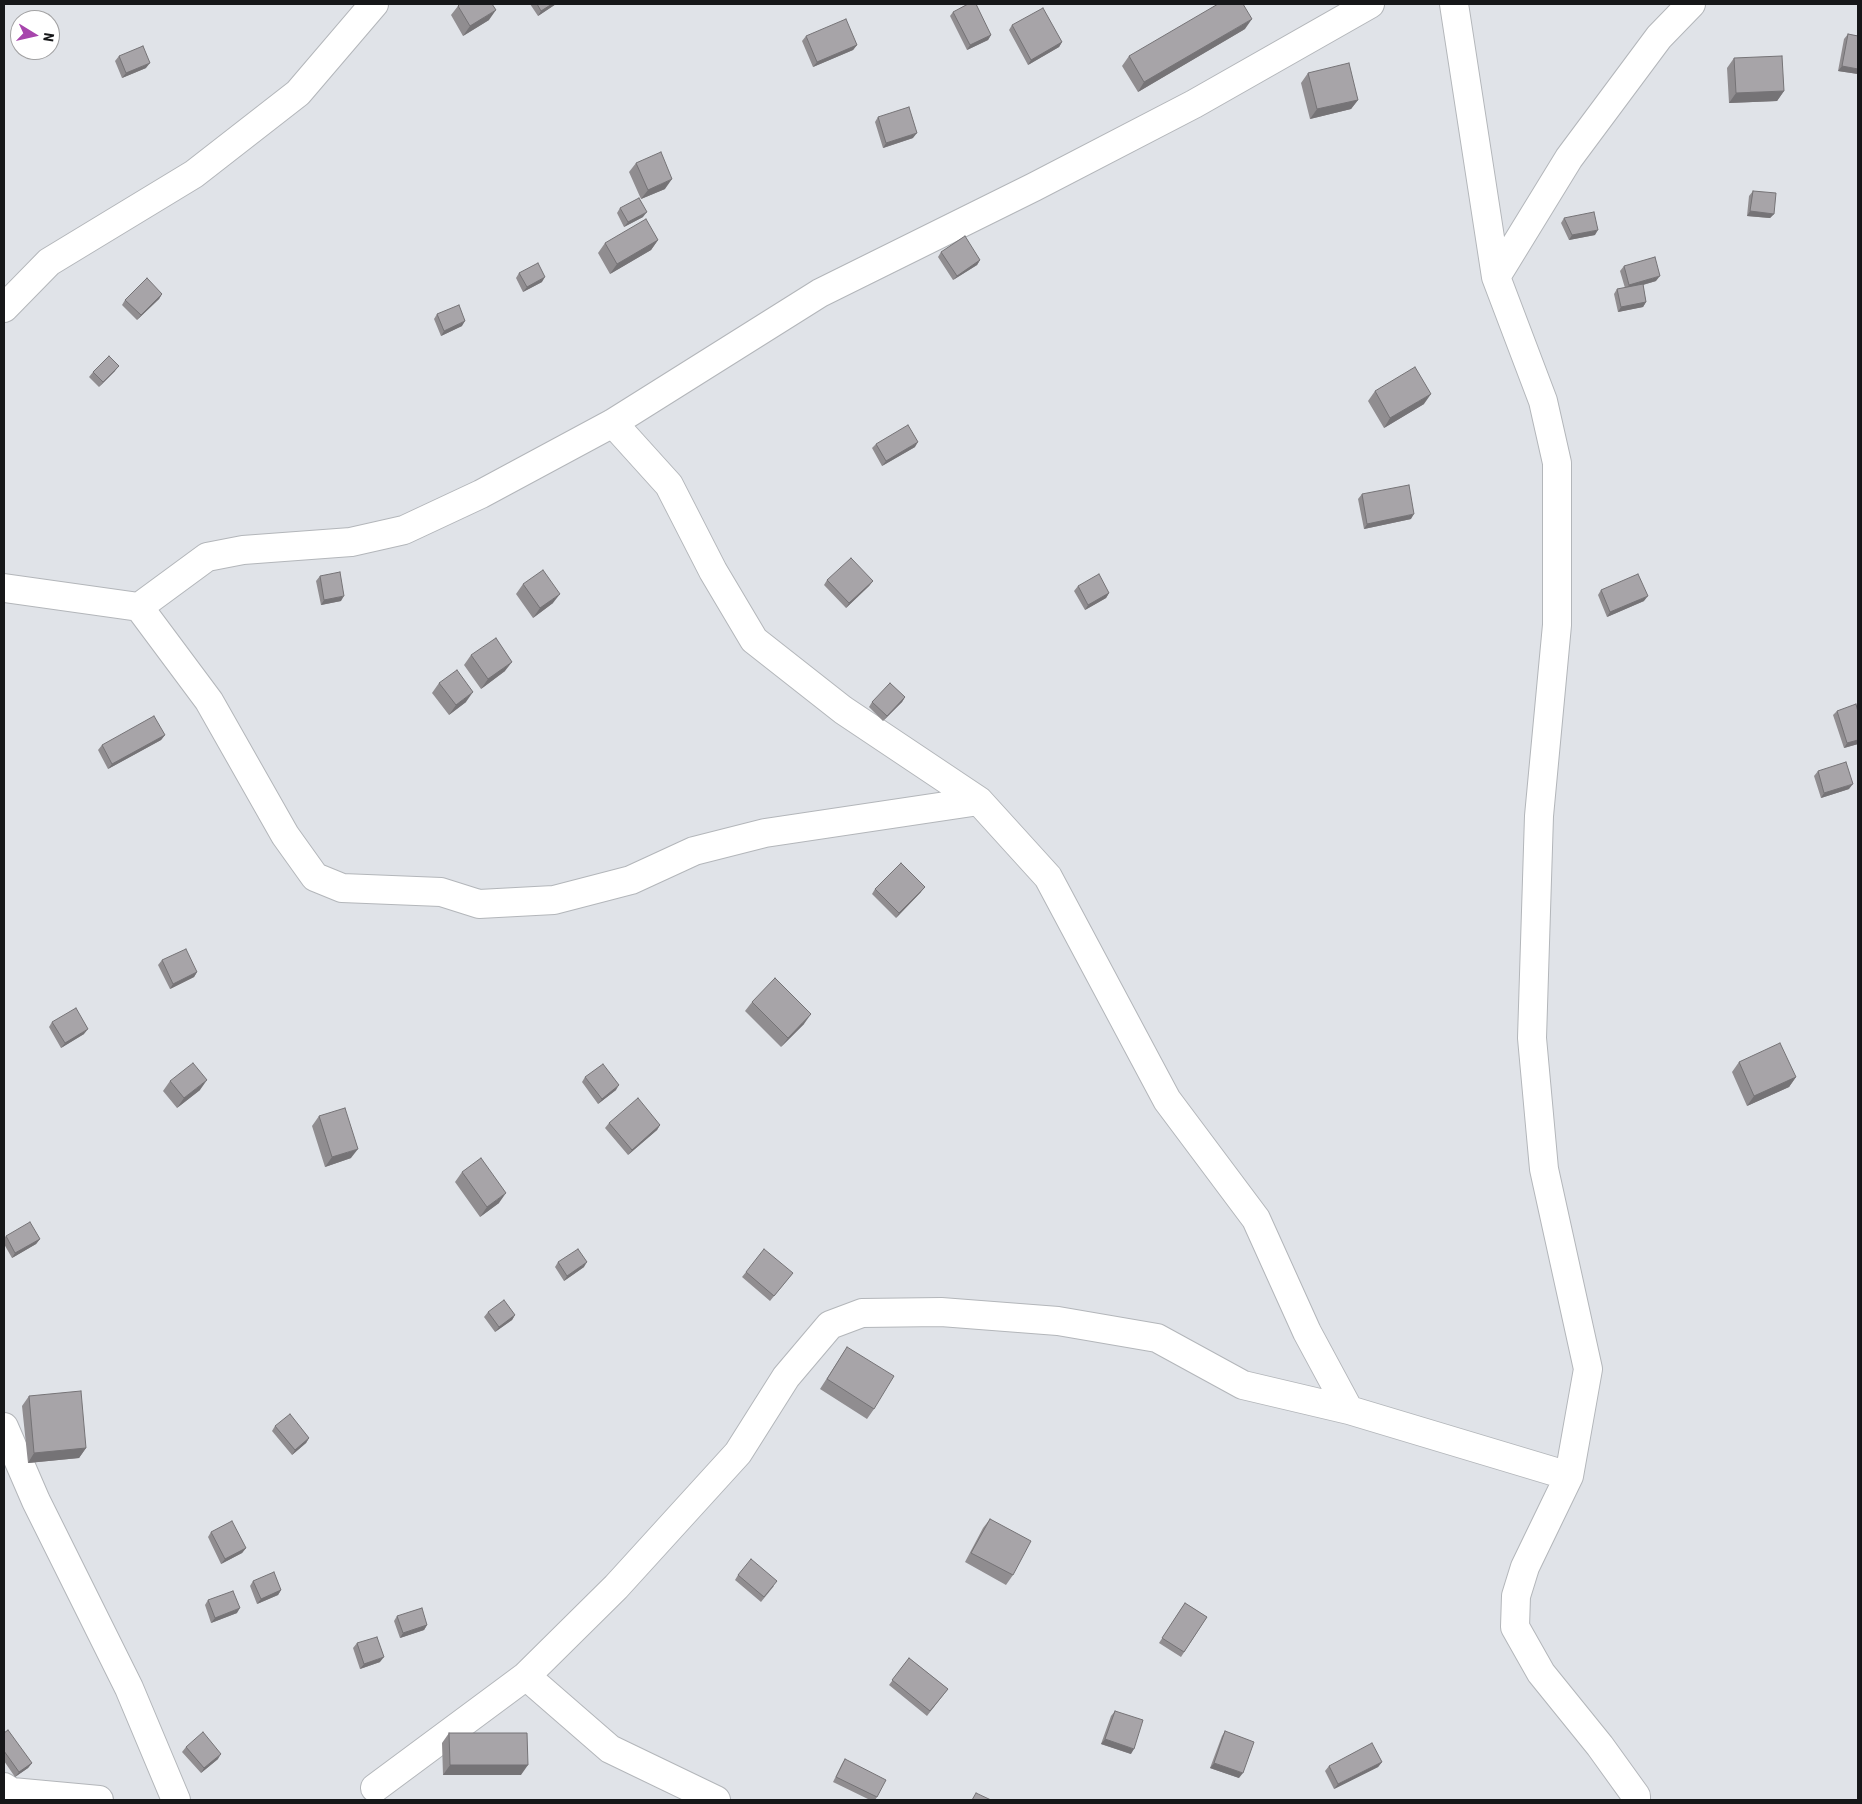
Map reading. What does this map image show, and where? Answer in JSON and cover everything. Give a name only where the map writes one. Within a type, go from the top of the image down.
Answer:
[{"type":"street","points":[[4,308],[49,262],[194,174],[298,93],[374,4]]},
{"type":"street","points":[[4,588],[139,607],[207,558],[243,550],[351,542],[404,530],[481,494],[613,423],[820,293],[1034,187],[1194,104],[1370,4]]},
{"type":"street","points":[[1454,4],[1496,277],[1543,402],[1557,463],[1557,625],[1539,816],[1532,1038],[1544,1169],[1588,1369],[1569,1476],[1525,1567],[1516,1596],[1515,1627],[1541,1673],[1600,1746],[1636,1796],[1636,1800]]},
{"type":"street","points":[[1496,277],[1569,158],[1658,38],[1691,4]]},
{"type":"street","points":[[613,423],[669,486],[713,571],[754,640],[843,710],[979,801],[1048,877],[1167,1100],[1256,1219],[1307,1332],[1349,1410]]},
{"type":"street","points":[[139,607],[210,701],[284,835],[315,877],[342,888],[441,892],[479,904],[554,900],[631,880],[694,851],[764,833],[979,801]]},
{"type":"street","points":[[375,1788],[526,1676],[616,1587],[738,1453],[786,1377],[830,1324],[862,1313],[941,1312],[1058,1321],[1157,1338],[1244,1385],[1349,1410],[1569,1476]]},
{"type":"street","points":[[4,1427],[36,1501],[130,1688],[176,1800]]},
{"type":"street","points":[[526,1676],[610,1748],[716,1800]]},
{"type":"street","points":[[4,1787],[12,1792],[98,1800]]},
{"type":"building","points":[[460,4],[492,4],[496,10],[470,26],[458,6]]},
{"type":"building","points":[[537,4],[552,4],[541,11]]},
{"type":"building","points":[[968,4],[976,4],[991,35],[970,45],[953,12]]},
{"type":"building","points":[[1218,4],[1243,4],[1252,19],[1144,82],[1129,56]]},
{"type":"building","points":[[1043,8],[1062,42],[1031,60],[1012,25]]},
{"type":"building","points":[[846,19],[857,45],[817,62],[806,36]]},
{"type":"building","points":[[1848,34],[1858,36],[1858,69],[1842,66]]},
{"type":"building","points":[[143,46],[150,63],[126,73],[119,56]]},
{"type":"building","points":[[1782,56],[1784,91],[1736,93],[1734,58]]},
{"type":"building","points":[[1349,63],[1358,100],[1317,109],[1308,73]]},
{"type":"building","points":[[909,107],[917,133],[886,143],[878,117]]},
{"type":"building","points":[[661,152],[672,179],[648,190],[636,163]]},
{"type":"building","points":[[1753,191],[1776,193],[1774,214],[1750,211]]},
{"type":"building","points":[[639,198],[647,212],[628,222],[620,208]]},
{"type":"building","points":[[1594,212],[1598,230],[1572,235],[1564,218]]},
{"type":"building","points":[[646,219],[658,240],[617,264],[605,243]]},
{"type":"building","points":[[965,236],[980,260],[957,276],[941,252]]},
{"type":"building","points":[[1655,257],[1660,276],[1629,285],[1624,266]]},
{"type":"building","points":[[538,263],[545,277],[527,287],[519,273]]},
{"type":"building","points":[[147,278],[162,294],[141,315],[125,300]]},
{"type":"building","points":[[1643,284],[1646,302],[1621,307],[1617,289]]},
{"type":"building","points":[[459,305],[465,321],[444,331],[437,314]]},
{"type":"building","points":[[109,356],[119,366],[103,382],[93,372]]},
{"type":"building","points":[[1415,367],[1431,394],[1390,418],[1375,391]]},
{"type":"building","points":[[908,425],[918,442],[886,461],[876,444]]},
{"type":"building","points":[[1409,485],[1414,514],[1367,524],[1362,494]]},
{"type":"building","points":[[851,558],[873,581],[849,603],[827,580]]},
{"type":"building","points":[[543,570],[560,594],[540,608],[523,584]]},
{"type":"building","points":[[340,572],[344,596],[324,600],[320,576]]},
{"type":"building","points":[[1099,574],[1109,593],[1088,605],[1078,586]]},
{"type":"building","points":[[1638,574],[1648,596],[1610,612],[1601,590]]},
{"type":"building","points":[[496,638],[512,662],[488,679],[471,655]]},
{"type":"building","points":[[457,670],[473,692],[456,705],[439,683]]},
{"type":"building","points":[[890,683],[905,697],[887,716],[872,702]]},
{"type":"building","points":[[1856,704],[1858,712],[1858,740],[1847,743],[1837,711]]},
{"type":"building","points":[[154,716],[165,735],[112,764],[102,745]]},
{"type":"building","points":[[1846,762],[1853,784],[1824,793],[1818,771]]},
{"type":"building","points":[[901,863],[925,887],[899,913],[875,889]]},
{"type":"building","points":[[186,949],[197,972],[173,984],[162,960]]},
{"type":"building","points":[[775,978],[811,1014],[788,1038],[752,1002]]},
{"type":"building","points":[[76,1008],[88,1029],[65,1043],[52,1022]]},
{"type":"building","points":[[1780,1043],[1796,1077],[1754,1096],[1739,1062]]},
{"type":"building","points":[[193,1063],[207,1080],[184,1098],[170,1081]]},
{"type":"building","points":[[603,1064],[619,1085],[602,1099],[585,1077]]},
{"type":"building","points":[[638,1098],[660,1125],[632,1150],[609,1123]]},
{"type":"building","points":[[345,1108],[358,1149],[332,1157],[319,1116]]},
{"type":"building","points":[[481,1158],[506,1193],[487,1207],[462,1172]]},
{"type":"building","points":[[30,1222],[40,1239],[15,1253],[6,1236]]},
{"type":"building","points":[[578,1249],[587,1262],[567,1276],[558,1262]]},
{"type":"building","points":[[764,1249],[793,1273],[774,1296],[746,1272]]},
{"type":"building","points":[[504,1300],[515,1315],[499,1327],[488,1312]]},
{"type":"building","points":[[847,1347],[894,1376],[874,1409],[827,1379]]},
{"type":"building","points":[[81,1391],[86,1448],[34,1453],[29,1396]]},
{"type":"building","points":[[290,1414],[309,1438],[295,1450],[275,1426]]},
{"type":"building","points":[[990,1519],[1031,1541],[1013,1575],[971,1553]]},
{"type":"building","points":[[232,1521],[246,1548],[225,1559],[211,1532]]},
{"type":"building","points":[[751,1559],[777,1581],[764,1597],[738,1575]]},
{"type":"building","points":[[274,1572],[281,1590],[261,1599],[253,1581]]},
{"type":"building","points":[[233,1591],[240,1608],[215,1618],[208,1600]]},
{"type":"building","points":[[1185,1603],[1207,1617],[1184,1652],[1162,1638]]},
{"type":"building","points":[[422,1608],[427,1625],[403,1633],[397,1616]]},
{"type":"building","points":[[377,1637],[384,1657],[364,1664],[357,1643]]},
{"type":"building","points":[[909,1658],[948,1689],[930,1711],[892,1680]]},
{"type":"building","points":[[1115,1711],[1143,1720],[1134,1749],[1105,1739]]},
{"type":"building","points":[[8,1730],[32,1763],[19,1772],[4,1751],[4,1733]]},
{"type":"building","points":[[1225,1731],[1254,1742],[1243,1773],[1214,1763]]},
{"type":"building","points":[[203,1732],[221,1754],[204,1768],[186,1747]]},
{"type":"building","points":[[449,1733],[527,1733],[528,1765],[450,1765]]},
{"type":"building","points":[[1372,1743],[1382,1762],[1338,1784],[1329,1766]]},
{"type":"building","points":[[845,1759],[886,1780],[877,1797],[836,1777]]},
{"type":"building","points":[[976,1793],[991,1800],[972,1800]]}]
